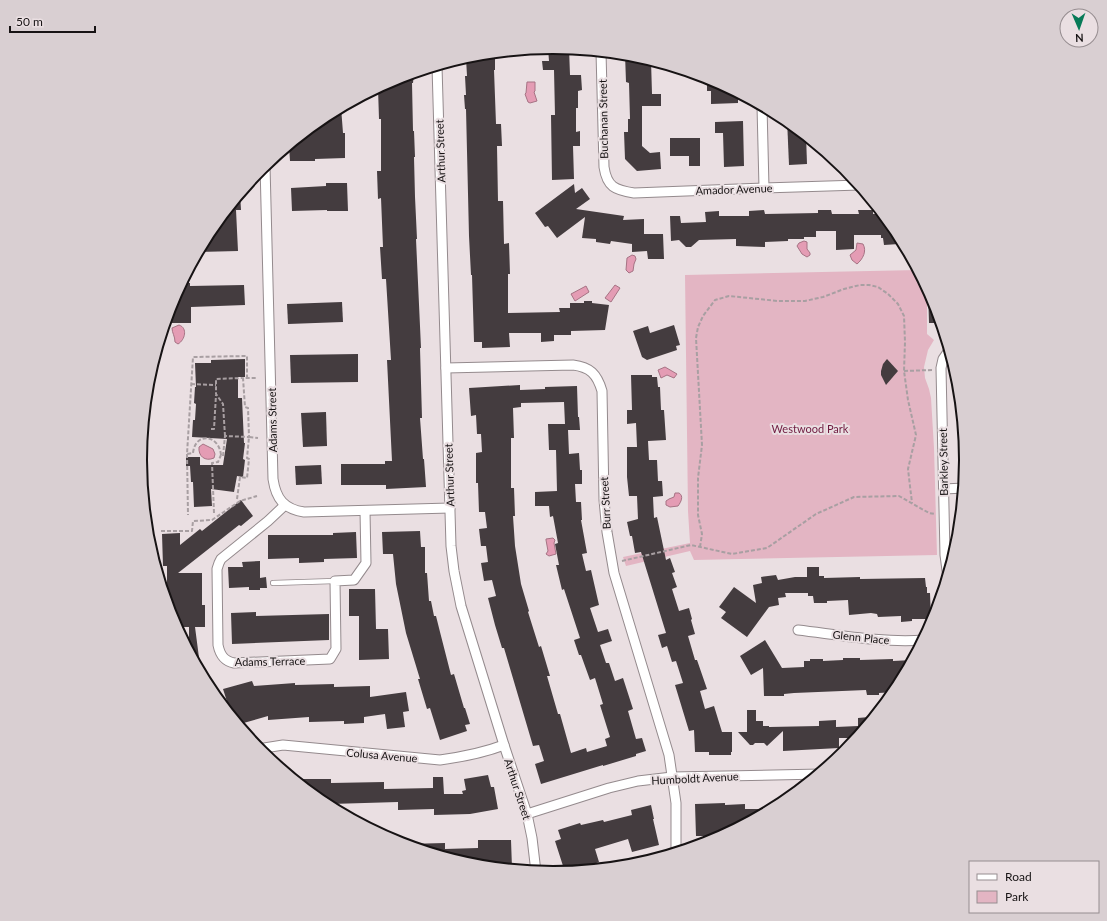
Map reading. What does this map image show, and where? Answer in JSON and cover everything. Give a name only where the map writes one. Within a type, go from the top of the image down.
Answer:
[{"type":"street","name":"Buchanan Street","points":[[601,57],[604,167],[606,177],[610,185]]},
{"type":"street","name":"Arthur Street","points":[[438,71],[451,546],[461,606],[504,746],[527,814],[535,866]]},
{"type":"street","points":[[762,112],[764,188]]},
{"type":"street","name":"Adams Street","points":[[265,174],[273,479],[277,494],[285,505]]},
{"type":"street","name":"Amador Avenue","points":[[610,185],[621,191],[634,193],[853,186]]},
{"type":"street","name":"Barkley Street","points":[[946,355],[943,359],[941,370],[946,565]]},
{"type":"street","name":"Burr Street","points":[[446,368],[573,365],[588,368],[599,383],[602,391],[604,500],[612,564],[669,755],[676,803],[676,848]]},
{"type":"street","points":[[944,489],[959,488]]},
{"type":"street","points":[[285,505],[292,510],[304,512],[450,508]]},
{"type":"street","name":"Adams Terrace","points":[[285,505],[218,563],[218,645],[221,654],[229,662],[330,659],[336,649],[335,581]]},
{"type":"street","points":[[335,581],[354,580],[366,563],[365,511]]},
{"type":"street","name":"Glenn Place","points":[[798,630],[885,641],[905,642],[918,641]]},
{"type":"street","name":"Colusa Avenue","points":[[266,748],[283,745],[440,760],[461,758],[504,746]]},
{"type":"street","name":"Humboldt Avenue","points":[[527,814],[609,788],[672,776],[812,774]]},
{"type":"lane","points":[[273,583],[335,581]]},
{"type":"path","points":[[700,547],[702,534],[698,515],[698,478],[702,445],[696,338],[702,316],[715,300],[729,296],[778,300],[805,300],[823,297],[844,289],[869,284],[878,287],[898,304],[904,316],[904,371],[908,400],[916,435],[908,469],[912,503]]},
{"type":"path","points":[[188,516],[187,454],[193,357],[247,356],[247,378]]},
{"type":"path","points":[[904,371],[941,370]]},
{"type":"path","points":[[237,499],[240,477],[247,478],[249,459],[247,458],[249,437],[248,408],[245,407],[243,378]]},
{"type":"path","points":[[211,429],[214,429],[216,379],[256,378]]},
{"type":"path","points":[[191,384],[216,385]]},
{"type":"path","points":[[214,513],[212,464],[218,462],[221,455],[223,456],[225,436],[223,404],[216,394]]},
{"type":"path","points":[[225,436],[258,438]]},
{"type":"path","points":[[187,454],[193,453],[197,442],[202,439],[210,439],[217,442],[221,455]]},
{"type":"path","points":[[161,531],[192,531],[193,521],[212,520],[240,501],[257,496]]},
{"type":"path","points":[[612,564],[691,545],[732,554],[767,548],[816,514],[854,496],[899,496],[929,513],[944,514]]},
{"type":"green space","name":"Westwood Park","points":[[913,270],[927,301],[927,334],[934,340],[928,350],[924,367],[925,378],[931,398],[937,555],[694,560],[690,551],[626,566],[623,557],[690,543],[688,511],[685,275]]},
{"type":"shaded area","points":[[527,82],[535,82],[534,92],[537,101],[530,103],[528,102],[525,94]]},
{"type":"shaded area","points":[[804,241],[807,242],[807,249],[810,253],[807,257],[802,254],[797,246],[799,243]]},
{"type":"shaded area","points":[[857,243],[863,244],[865,249],[863,257],[857,264],[852,260],[850,255],[856,250]]},
{"type":"shaded area","points":[[632,255],[635,256],[636,259],[633,271],[629,273],[626,270],[627,258]]},
{"type":"shaded area","points":[[615,285],[620,288],[611,302],[605,298]]},
{"type":"shaded area","points":[[586,286],[589,292],[575,301],[571,294]]},
{"type":"shaded area","points":[[179,325],[184,329],[184,337],[178,344],[175,342],[172,328]]},
{"type":"shaded area","points":[[665,367],[677,374],[674,378],[667,375],[661,378],[658,370]]},
{"type":"shaded area","points":[[203,444],[213,449],[215,454],[214,458],[205,459],[201,455],[199,447]]},
{"type":"shaded area","points":[[675,493],[681,494],[682,497],[678,506],[670,507],[666,505],[666,501],[674,497]]},
{"type":"shaded area","points":[[553,538],[555,540],[554,543],[556,554],[549,556],[546,554],[548,551],[546,539]]},
{"type":"building","points":[[548,54],[569,55],[570,75],[581,75],[582,90],[578,91],[578,108],[576,108],[576,132],[580,131],[580,146],[573,146],[574,179],[552,180],[551,115],[555,115],[554,70],[543,70],[542,61],[549,61]]},
{"type":"building","points":[[495,58],[496,124],[501,124],[502,146],[497,146],[498,201],[503,201],[504,244],[509,243],[510,274],[508,274],[508,313],[560,312],[559,308],[570,308],[570,303],[584,303],[584,301],[592,301],[592,303],[609,305],[605,330],[571,331],[571,335],[554,335],[554,341],[541,342],[541,333],[509,333],[510,347],[482,348],[482,342],[474,342],[469,236],[466,109],[464,95],[466,95],[465,76],[467,76],[466,64]]},
{"type":"building","points":[[625,61],[651,66],[652,94],[661,94],[661,106],[642,106],[642,146],[650,153],[660,152],[661,169],[637,171],[625,159],[624,132],[628,132],[628,119],[630,119],[629,83],[626,82]]},
{"type":"building","points":[[413,79],[412,83],[416,239],[421,348],[422,418],[420,418],[426,487],[386,489],[386,485],[341,485],[341,464],[385,464],[385,461],[392,461],[387,360],[391,360],[386,279],[382,279],[380,247],[383,247],[381,198],[378,199],[377,171],[381,171],[381,119],[379,119],[378,94]]},
{"type":"building","points":[[707,84],[738,98],[738,103],[711,104],[711,91],[707,91]]},
{"type":"building","points":[[342,114],[343,133],[345,133],[345,158],[315,159],[315,161],[290,161],[289,151]]},
{"type":"building","points":[[743,121],[744,166],[724,167],[723,133],[715,133],[715,122]]},
{"type":"building","points":[[787,129],[806,142],[807,164],[789,165]]},
{"type":"building","points":[[670,138],[700,138],[700,166],[689,166],[689,156],[670,156]]},
{"type":"building","points":[[326,183],[347,183],[348,211],[292,211],[291,188],[326,186]]},
{"type":"building","points":[[574,184],[575,193],[582,188],[590,199],[576,209],[624,216],[623,220],[644,219],[644,234],[663,234],[664,259],[648,259],[647,251],[632,252],[632,244],[611,241],[610,244],[596,242],[596,239],[582,238],[585,217],[557,238],[548,226],[545,227],[535,213]]},
{"type":"building","points":[[240,201],[241,210],[236,210],[238,251],[205,252]]},
{"type":"building","points":[[764,210],[765,214],[818,213],[818,210],[831,210],[832,214],[859,214],[858,210],[873,210],[873,214],[877,214],[897,244],[884,245],[881,235],[854,235],[854,249],[836,250],[836,231],[816,231],[816,237],[788,239],[788,241],[765,242],[765,247],[736,246],[736,239],[699,240],[691,247],[686,247],[679,240],[671,241],[670,216],[680,216],[681,223],[706,222],[705,212],[719,211],[719,216],[749,216],[749,211]]},
{"type":"building","points":[[189,281],[190,286],[244,285],[245,305],[191,307],[191,323],[172,323]]},
{"type":"building","points":[[342,302],[343,322],[288,324],[287,304]]},
{"type":"building","points":[[928,304],[935,323],[929,323]]},
{"type":"building","points":[[674,325],[680,345],[676,346],[677,350],[647,360],[642,357],[633,331],[648,326],[650,333]]},
{"type":"building","points":[[358,354],[358,382],[291,383],[290,355]]},
{"type":"building","points":[[245,359],[245,377],[238,377],[238,398],[242,398],[245,443],[243,477],[237,476],[234,492],[211,489],[212,506],[194,507],[193,482],[191,482],[190,466],[186,466],[186,457],[200,457],[200,465],[223,465],[227,439],[192,437],[196,404],[194,403],[196,387],[195,363],[211,363],[211,360]]},
{"type":"building","points":[[887,359],[898,371],[886,385],[881,375],[881,371],[883,364]]},
{"type":"building","points":[[631,375],[652,375],[652,377],[657,377],[658,387],[660,387],[661,410],[664,410],[666,440],[648,441],[649,460],[657,460],[658,481],[662,481],[663,496],[653,497],[654,518],[657,517],[666,560],[670,558],[675,572],[672,573],[677,587],[672,589],[679,611],[689,608],[692,619],[695,634],[688,636],[695,660],[697,660],[707,689],[700,691],[705,709],[714,706],[722,732],[732,732],[731,755],[709,755],[709,752],[695,752],[694,730],[689,731],[675,685],[683,683],[676,661],[672,662],[667,646],[662,648],[658,635],[666,633],[641,552],[635,553],[632,536],[630,536],[627,522],[638,519],[637,496],[629,496],[627,477],[627,447],[637,447],[636,423],[627,424],[627,410],[632,410]]},
{"type":"building","points":[[520,385],[520,390],[545,389],[545,387],[577,386],[580,430],[568,430],[569,454],[579,453],[580,470],[582,470],[582,484],[575,484],[576,502],[581,502],[581,520],[587,553],[582,554],[586,571],[591,570],[599,605],[590,608],[598,632],[608,629],[612,641],[600,645],[606,663],[609,663],[615,681],[623,678],[633,709],[628,711],[636,739],[642,738],[646,751],[636,754],[636,756],[541,784],[535,764],[544,761],[539,745],[533,746],[504,648],[502,648],[495,625],[488,598],[496,596],[492,580],[484,581],[481,563],[488,562],[486,546],[481,546],[479,529],[487,528],[485,512],[479,512],[478,483],[476,483],[476,453],[482,452],[481,434],[477,434],[476,415],[471,416],[469,388]],"holes":[[[564,402],[565,424],[548,424],[549,450],[556,450],[557,491],[535,492],[535,506],[549,506],[550,517],[553,516],[558,543],[555,544],[559,565],[556,565],[562,590],[564,589],[580,638],[574,640],[590,680],[595,678],[603,704],[600,705],[610,737],[605,739],[607,746],[587,752],[586,748],[571,753],[547,676],[550,676],[541,646],[539,647],[521,584],[515,546],[513,516],[515,516],[514,488],[511,488],[511,438],[514,438],[513,408],[521,407],[521,403]]]},
{"type":"building","points":[[326,412],[327,446],[303,447],[301,413]]},
{"type":"building","points":[[321,465],[322,484],[296,485],[295,466]]},
{"type":"building","points":[[241,500],[253,516],[241,526],[239,525],[178,573],[202,573],[202,605],[205,605],[205,627],[195,627],[199,661],[189,640],[189,627],[183,627],[167,585],[167,566],[163,566],[162,534],[180,533],[180,545],[200,529],[202,531]]},
{"type":"building","points":[[420,531],[421,547],[425,547],[425,573],[427,573],[429,601],[431,601],[434,616],[436,616],[451,675],[454,674],[470,724],[465,725],[467,731],[440,740],[430,708],[427,709],[418,679],[420,679],[406,633],[396,584],[393,554],[383,554],[382,532]]},
{"type":"building","points":[[356,532],[357,558],[324,559],[324,562],[299,563],[299,558],[268,559],[268,535],[333,535],[333,533]]},
{"type":"building","points":[[260,561],[260,578],[266,577],[267,588],[260,588],[260,590],[249,590],[249,587],[229,588],[228,567],[243,567],[242,562]]},
{"type":"building","points":[[807,567],[819,567],[819,576],[824,576],[824,578],[925,578],[927,593],[930,593],[931,611],[928,619],[912,619],[912,621],[901,622],[901,616],[878,617],[877,614],[871,613],[849,615],[848,600],[814,603],[813,596],[808,596],[808,593],[785,593],[786,597],[778,598],[779,605],[769,607],[747,637],[721,618],[726,612],[719,607],[734,587],[756,603],[753,585],[762,583],[761,577],[776,575],[778,580],[795,577],[807,577]]},
{"type":"building","points":[[349,589],[375,589],[376,629],[388,629],[389,659],[359,660],[359,616],[349,616]]},
{"type":"building","points":[[256,612],[256,616],[329,614],[329,640],[232,644],[231,613]]},
{"type":"building","points":[[765,640],[782,668],[804,667],[804,661],[810,661],[810,659],[823,659],[823,661],[843,660],[843,658],[860,658],[860,660],[908,660],[887,693],[879,693],[879,695],[867,695],[866,690],[794,693],[784,694],[784,696],[764,696],[763,668],[751,675],[740,656]]},
{"type":"building","points":[[252,681],[254,686],[295,683],[295,685],[334,684],[334,687],[370,686],[370,697],[406,692],[409,711],[403,712],[405,727],[387,729],[385,714],[364,717],[364,723],[344,724],[344,721],[309,722],[309,717],[268,720],[268,716],[243,723],[227,703],[223,689]]},
{"type":"building","points":[[747,710],[756,710],[756,721],[763,721],[763,726],[769,727],[819,726],[819,721],[836,720],[836,727],[858,726],[858,718],[869,717],[850,738],[839,738],[839,748],[783,751],[783,731],[767,746],[764,743],[755,743],[750,745],[738,732],[747,732]]},
{"type":"building","points":[[488,775],[491,787],[494,787],[498,809],[470,814],[434,815],[434,809],[398,810],[398,802],[337,804],[301,779],[331,779],[331,783],[384,782],[384,789],[433,788],[433,777],[443,777],[444,794],[463,794],[462,791],[466,790],[464,779]]},
{"type":"building","points":[[695,804],[745,804],[745,809],[763,809],[709,836],[696,836]]},
{"type":"building","points":[[651,805],[659,845],[632,852],[628,839],[595,849],[599,862],[590,865],[581,866],[580,864],[563,867],[555,841],[561,839],[558,830],[580,823],[581,825],[603,820],[604,822],[632,815],[631,810]]},
{"type":"building","points":[[478,840],[511,840],[512,865],[474,859],[448,853],[419,844],[445,843],[445,849],[478,848]]}]
